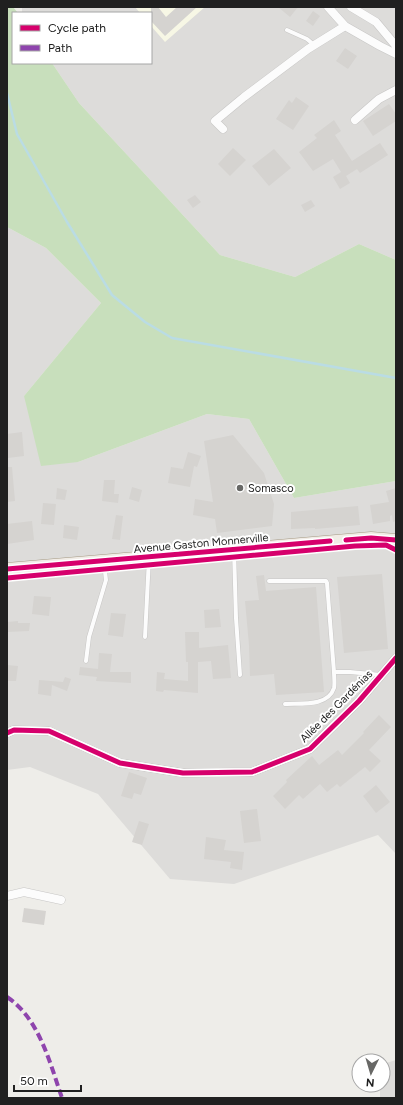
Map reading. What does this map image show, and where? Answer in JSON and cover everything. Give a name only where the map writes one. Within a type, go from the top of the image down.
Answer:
[{"type":"main road","name":"Avenue Gaston Monnerville","points":[[7,569],[371,538],[396,540]]},
{"type":"street","points":[[328,7],[345,26],[396,54]]},
{"type":"street","points":[[351,7],[376,22],[396,46]]},
{"type":"street","points":[[224,130],[215,121],[244,97],[314,45],[345,26]]},
{"type":"street","points":[[355,120],[379,99],[396,90]]},
{"type":"street","name":"Allée des Gardénias","points":[[7,733],[14,730],[49,731],[120,763],[183,773],[252,772],[310,749],[358,701],[396,658]]},
{"type":"street","points":[[7,896],[24,892],[60,900]]},
{"type":"lane","points":[[287,30],[314,45]]},
{"type":"lane","points":[[234,550],[236,618],[240,675]]},
{"type":"lane","points":[[145,637],[148,557]]},
{"type":"lane","points":[[86,661],[89,637],[106,580],[104,561]]},
{"type":"lane","points":[[269,581],[326,580],[334,688],[326,699],[318,702],[285,704]]},
{"type":"lane","points":[[334,672],[382,675]]},
{"type":"shaded area","points":[[22,7],[396,7],[396,260],[359,244],[295,277],[220,255],[79,103],[53,64],[152,64],[152,12],[22,12]]},
{"type":"shaded area","points":[[135,7],[205,7],[165,42],[152,27],[152,12],[139,12]]},
{"type":"shaded area","points":[[7,227],[46,248],[101,303],[24,396],[78,462],[207,414],[249,419],[294,498],[396,481],[396,854],[378,835],[234,884],[170,879],[98,794],[30,767],[7,770]]},
{"type":"shaded area","points":[[396,1060],[396,1098],[380,1098],[380,1093],[391,1093],[391,1062]]},
{"type":"green space","points":[[7,7],[13,7],[17,12],[12,12],[12,64],[53,64],[79,103],[220,255],[295,277],[359,244],[396,260],[396,481],[294,498],[249,419],[207,414],[78,462],[41,466],[24,396],[101,303],[46,248],[7,227]]},
{"type":"building","points":[[151,7],[158,7],[166,17],[177,7],[197,7],[165,36],[152,22]]},
{"type":"building","points":[[278,7],[298,7],[290,17]]},
{"type":"building","points":[[313,11],[320,16],[313,26],[306,21]]},
{"type":"building","points":[[345,48],[357,56],[348,69],[336,61]]},
{"type":"building","points":[[296,97],[309,106],[293,130],[276,119],[289,100],[292,103]]},
{"type":"building","points":[[389,104],[396,114],[396,121],[373,136],[363,121]]},
{"type":"building","points":[[334,120],[341,131],[335,135],[352,161],[380,143],[388,155],[360,173],[357,169],[346,176],[350,183],[340,189],[333,177],[341,172],[333,159],[313,171],[299,152],[317,138],[314,135]]},
{"type":"building","points":[[233,148],[246,160],[230,176],[218,164]]},
{"type":"building","points":[[274,149],[291,168],[269,186],[252,166]]},
{"type":"building","points":[[195,195],[201,202],[193,208],[187,200]]},
{"type":"building","points":[[311,200],[315,206],[305,212],[301,205]]},
{"type":"building","points":[[22,432],[24,456],[8,458],[7,434]]},
{"type":"building","name":"Somasco","points":[[233,435],[264,473],[274,504],[272,526],[217,533],[215,519],[193,515],[195,499],[213,502],[204,441]]},
{"type":"building","points":[[188,452],[201,456],[197,467],[194,466],[190,487],[168,483],[171,467],[183,469]]},
{"type":"building","points":[[7,467],[12,467],[15,501],[7,502]]},
{"type":"building","points":[[104,480],[115,480],[114,494],[119,494],[118,503],[102,501]]},
{"type":"building","points":[[132,487],[142,490],[139,502],[129,499]]},
{"type":"building","points":[[57,488],[67,490],[65,500],[56,499]]},
{"type":"building","points":[[396,488],[396,521],[393,522],[392,515],[390,516],[390,521],[373,524],[370,505],[389,502],[386,491]]},
{"type":"building","points":[[43,503],[56,504],[54,525],[41,524]]},
{"type":"building","points":[[358,506],[360,525],[315,529],[291,529],[291,512]]},
{"type":"building","points":[[116,515],[123,516],[120,540],[112,539]]},
{"type":"building","points":[[32,521],[34,540],[7,544],[7,524]]},
{"type":"building","points":[[64,525],[79,527],[77,540],[63,538]]},
{"type":"building","points":[[382,574],[388,649],[344,653],[337,577]]},
{"type":"building","points":[[264,575],[266,591],[316,587],[324,692],[276,695],[274,674],[250,676],[245,601],[259,600],[256,576]]},
{"type":"building","points":[[34,596],[51,597],[49,616],[32,614]]},
{"type":"building","points":[[219,609],[221,627],[205,628],[204,610]]},
{"type":"building","points":[[111,613],[126,614],[123,637],[108,635]]},
{"type":"building","points":[[18,621],[18,623],[30,623],[29,631],[7,632],[7,622]]},
{"type":"building","points":[[185,632],[199,632],[199,648],[228,645],[231,678],[213,679],[211,661],[198,662],[198,693],[164,690],[163,692],[156,691],[157,672],[165,673],[164,679],[188,681]]},
{"type":"building","points":[[99,653],[112,654],[110,672],[131,672],[131,683],[96,681],[97,677],[79,675],[80,667],[98,669]]},
{"type":"building","points":[[7,665],[18,666],[16,681],[7,681]]},
{"type":"building","points":[[65,677],[71,679],[67,691],[52,685],[51,696],[38,694],[39,680],[63,682]]},
{"type":"building","points":[[379,715],[391,727],[369,750],[381,761],[370,772],[365,767],[340,787],[337,784],[327,792],[320,784],[303,799],[299,795],[285,809],[273,796],[287,782],[286,780],[312,756],[319,765],[338,750],[342,755],[364,733],[363,732]]},
{"type":"building","points":[[129,772],[147,778],[141,795],[134,793],[132,799],[121,796]]},
{"type":"building","points":[[376,785],[390,802],[376,813],[363,796]]},
{"type":"building","points":[[257,809],[261,841],[244,843],[240,811]]},
{"type":"building","points":[[139,821],[149,824],[142,845],[132,842]]},
{"type":"building","points":[[206,837],[226,840],[224,850],[244,852],[242,870],[230,868],[231,862],[204,859]]},
{"type":"building","points":[[24,908],[46,911],[44,925],[22,922]]},
{"type":"waterway","points":[[7,93],[17,134],[67,222],[112,295],[145,322],[172,338],[396,378]]},
{"type":"marked path","points":[[7,997],[18,1006],[35,1029],[48,1056],[62,1098]]},
{"type":"cycle path","points":[[346,540],[371,538],[396,540]]},
{"type":"cycle path","points":[[7,569],[330,541]]},
{"type":"cycle path","points":[[7,578],[355,546],[386,545],[396,550]]},
{"type":"cycle path","points":[[7,733],[14,730],[49,731],[120,763],[183,773],[252,772],[310,749],[359,701],[396,658]]},
{"type":"place","name":"Somasco","points":[[240,488]]}]
